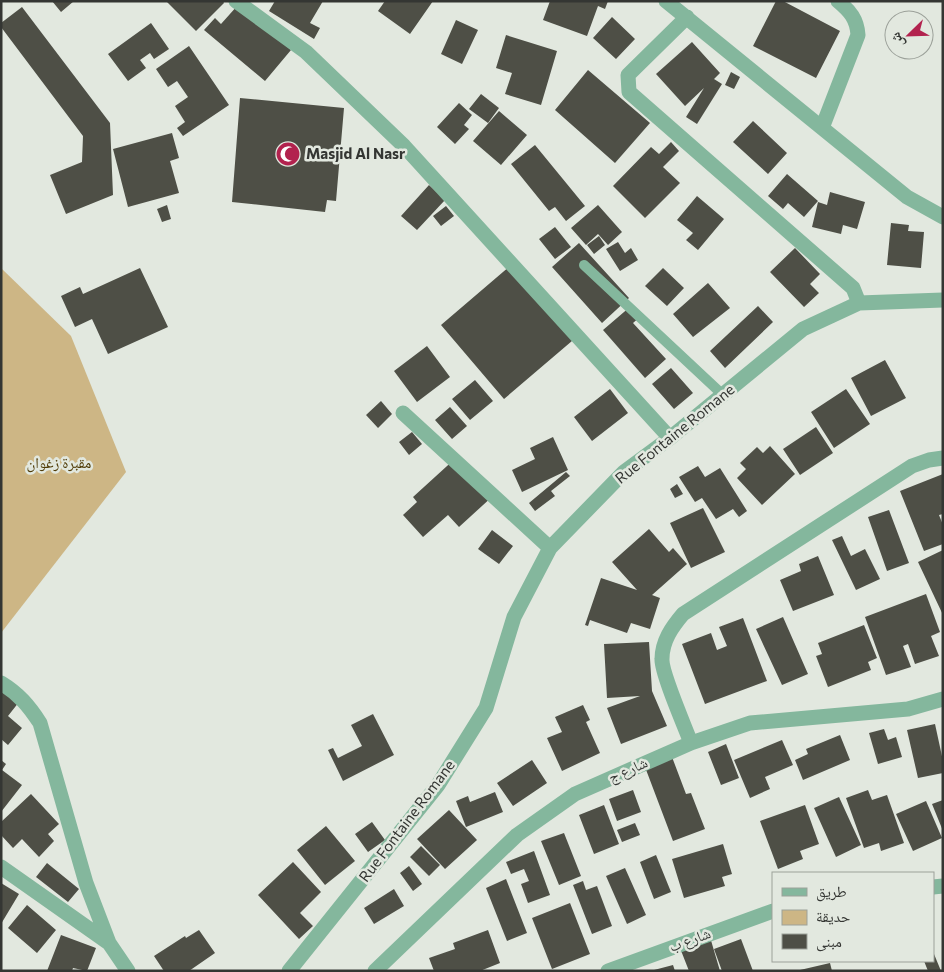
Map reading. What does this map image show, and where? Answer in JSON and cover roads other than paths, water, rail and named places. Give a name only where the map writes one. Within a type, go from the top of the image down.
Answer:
[{"type":"street","points":[[236,1],[306,52],[404,146],[670,438]]},
{"type":"street","points":[[666,1],[907,197],[943,217]]},
{"type":"street","points":[[822,128],[857,42],[858,35],[852,14],[838,1]]},
{"type":"street","points":[[687,17],[628,75],[629,92],[853,288],[859,303]]},
{"type":"street","name":"Rue Fontaine Romane","points":[[289,971],[438,785],[486,708],[514,617],[550,548],[624,472],[670,438],[804,329],[859,303],[943,300]]},
{"type":"street","points":[[403,413],[550,548]]},
{"type":"street","points":[[691,743],[661,660],[664,643],[672,627],[683,614],[912,466],[943,458]]},
{"type":"street","points":[[1,683],[14,690],[29,705],[40,723],[86,883],[108,943],[128,971]]},
{"type":"street","name":"شارع ج","points":[[375,971],[517,835],[575,794],[691,743],[750,723],[908,710],[943,699]]},
{"type":"street","points":[[1,866],[108,943]]},
{"type":"street","name":"شارع ب","points":[[608,971],[772,911]]},
{"type":"lane","points":[[584,265],[723,395]]},
{"type":"place","name":"Masjid Al Nasr","points":[[288,154]]},
{"type":"park label","name":"مقبرة زغوان","points":[[59,463]]}]
